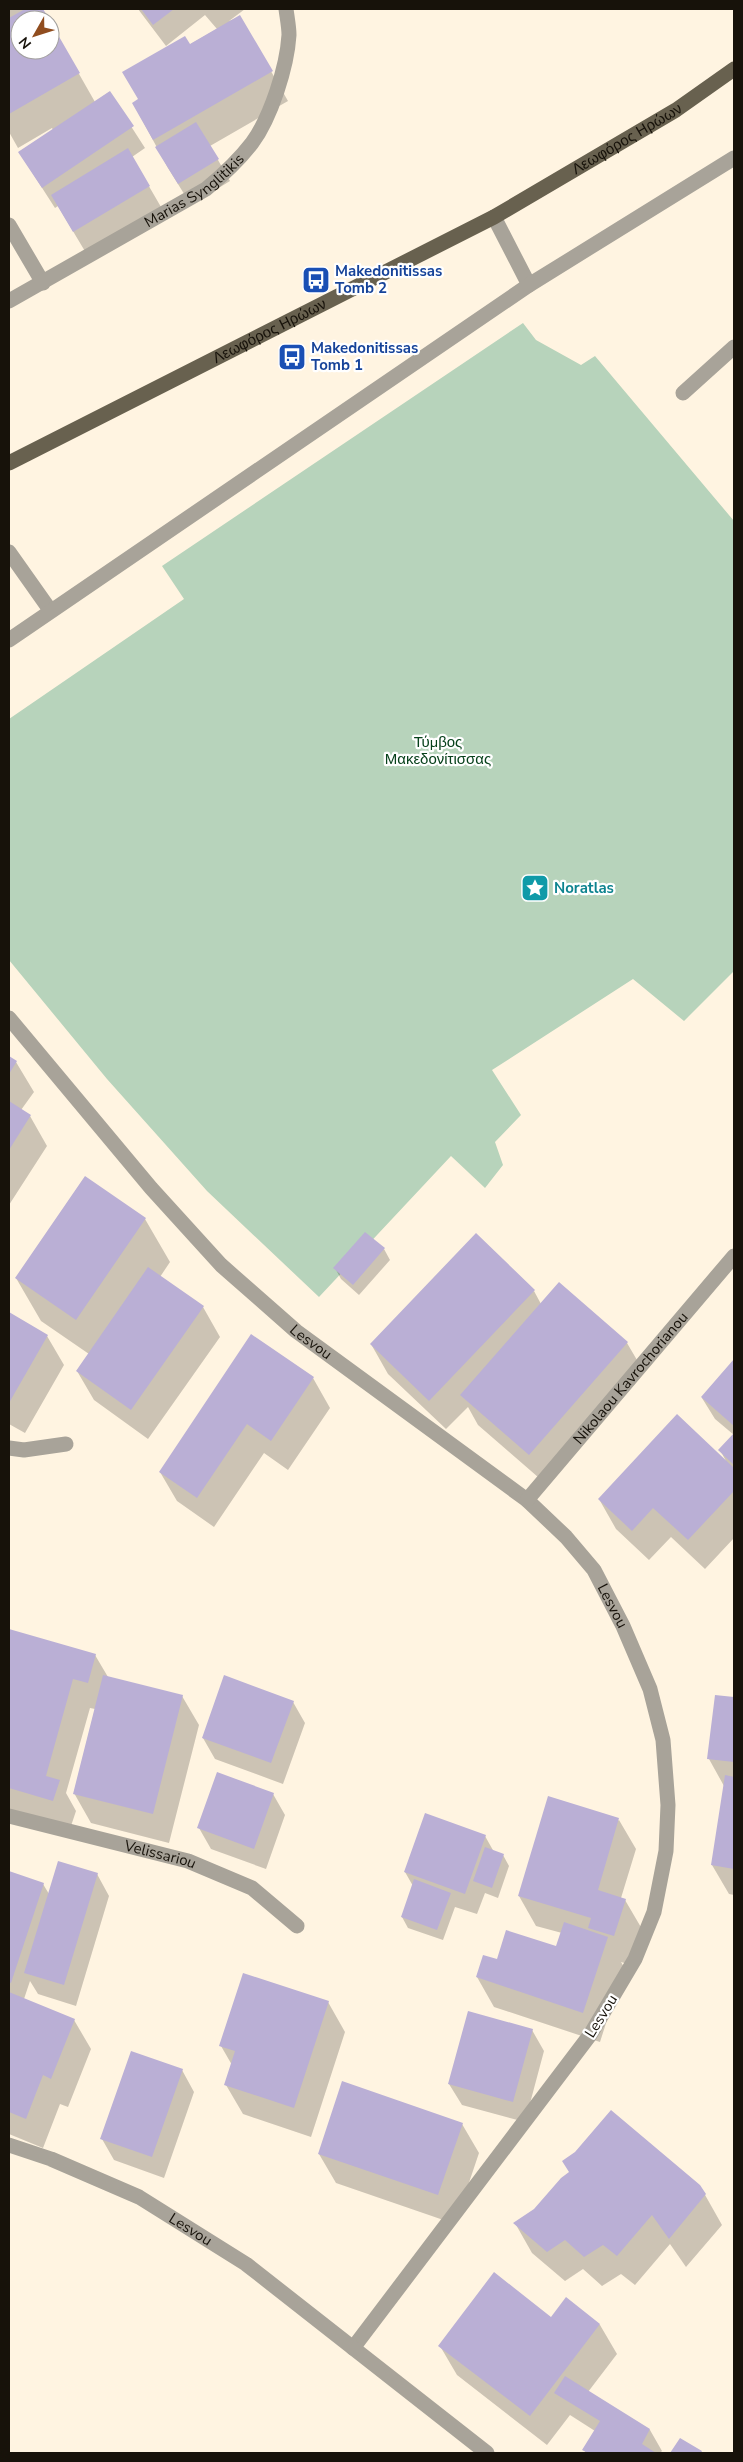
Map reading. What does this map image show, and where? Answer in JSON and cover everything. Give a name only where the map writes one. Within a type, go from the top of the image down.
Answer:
[{"type":"main road","name":"Λεωφόρος Ηρώων","points":[[9,463],[494,217],[676,110],[734,69]]},
{"type":"street","name":"Marias Synglitikis","points":[[9,301],[206,189],[228,171],[253,142],[266,117],[280,81],[289,35],[286,9]]},
{"type":"street","points":[[9,640],[50,610],[530,286],[734,158]]},
{"type":"street","points":[[494,217],[530,286]]},
{"type":"street","points":[[9,225],[43,283]]},
{"type":"street","points":[[683,392],[734,348]]},
{"type":"street","points":[[9,552],[50,610]]},
{"type":"street","name":"Lesvou","points":[[9,1018],[151,1188],[221,1264],[296,1332],[527,1500],[566,1537],[594,1570],[623,1626],[650,1689],[663,1740],[668,1805],[666,1851],[654,1912],[635,1959],[590,2035],[353,2348]]},
{"type":"street","name":"Nikolaou Kavrochorianou","points":[[527,1500],[734,1256]]},
{"type":"street","points":[[9,1448],[24,1450],[66,1444]]},
{"type":"street","name":"Velissariou","points":[[9,1816],[197,1864],[252,1888],[273,1903],[297,1926]]},
{"type":"street","name":"Lesvou","points":[[9,2145],[51,2159],[146,2201],[246,2264],[487,2453]]},
{"type":"green space","name":"Τύμβος Μακεδονίτισσας","points":[[523,323],[536,340],[581,365],[595,356],[734,521],[734,971],[684,1021],[633,979],[492,1070],[521,1115],[495,1142],[503,1165],[485,1188],[451,1156],[319,1297],[207,1191],[107,1079],[9,960],[9,719],[184,599],[162,566]]},
{"type":"building","points":[[43,9],[44,10],[23,10]]},
{"type":"building","points":[[141,9],[174,9],[153,25]]},
{"type":"building","points":[[240,15],[273,71],[153,140],[132,103],[138,99],[122,72],[185,36],[190,44]]},
{"type":"building","points":[[9,18],[10,60],[60,60],[60,38],[80,73],[9,114]]},
{"type":"building","points":[[110,91],[134,126],[42,188],[18,152]]},
{"type":"building","points":[[196,122],[219,159],[178,184],[155,147]]},
{"type":"building","points":[[128,148],[150,186],[73,232],[51,195]]},
{"type":"building","points":[[9,1056],[17,1061],[9,1074]]},
{"type":"building","points":[[9,1101],[31,1115],[9,1150]]},
{"type":"building","points":[[85,1176],[146,1218],[76,1320],[15,1278]]},
{"type":"building","points":[[365,1232],[385,1248],[353,1285],[333,1268]]},
{"type":"building","points":[[476,1233],[535,1290],[429,1401],[370,1344]]},
{"type":"building","points":[[148,1267],[204,1306],[131,1410],[76,1371]]},
{"type":"building","points":[[559,1282],[628,1342],[529,1455],[460,1395]]},
{"type":"building","points":[[9,1312],[48,1335],[9,1403]]},
{"type":"building","points":[[251,1334],[314,1377],[271,1441],[247,1424],[197,1498],[159,1472]]},
{"type":"building","points":[[734,1359],[734,1426],[701,1397]]},
{"type":"building","points":[[677,1414],[734,1468],[734,1491],[688,1540],[653,1508],[632,1531],[598,1499]]},
{"type":"building","points":[[734,1433],[734,1465],[718,1450]]},
{"type":"building","points":[[9,1629],[96,1654],[88,1683],[73,1679],[46,1776],[60,1780],[53,1801],[9,1788]]},
{"type":"building","points":[[103,1675],[183,1695],[153,1814],[73,1794]]},
{"type":"building","points":[[224,1675],[294,1701],[271,1763],[202,1738]]},
{"type":"building","points":[[715,1695],[734,1697],[734,1762],[707,1759]]},
{"type":"building","points":[[217,1772],[274,1793],[254,1849],[197,1828]]},
{"type":"building","points":[[725,1775],[734,1777],[734,1869],[711,1865]]},
{"type":"building","points":[[548,1796],[619,1818],[598,1890],[626,1899],[614,1936],[588,1928],[591,1918],[518,1896]]},
{"type":"building","points":[[425,1813],[486,1835],[465,1894],[404,1872]]},
{"type":"building","points":[[485,1847],[504,1854],[492,1888],[473,1881]]},
{"type":"building","points":[[58,1861],[98,1873],[64,1985],[24,1973]]},
{"type":"building","points":[[9,1871],[44,1883],[11,1983],[9,1982]]},
{"type":"building","points":[[414,1879],[451,1893],[437,1930],[401,1917]]},
{"type":"building","points":[[564,1922],[608,1937],[583,2013],[476,1977],[483,1955],[497,1959],[506,1930],[556,1946]]},
{"type":"building","points":[[243,1973],[329,2001],[294,2108],[224,2085],[235,2051],[219,2046]]},
{"type":"building","points":[[9,1992],[75,2019],[51,2079],[43,2075],[26,2119],[9,2112]]},
{"type":"building","points":[[468,2011],[533,2029],[513,2102],[448,2084]]},
{"type":"building","points":[[131,2051],[183,2069],[152,2157],[100,2139]]},
{"type":"building","points":[[342,2081],[463,2123],[438,2195],[318,2154]]},
{"type":"building","points":[[611,2110],[700,2185],[706,2194],[669,2239],[652,2215],[617,2256],[603,2245],[584,2257],[565,2240],[547,2252],[513,2223],[534,2209],[561,2178],[569,2172],[562,2161],[575,2152]]},
{"type":"building","points":[[494,2272],[551,2317],[566,2297],[600,2324],[530,2416],[438,2346]]},
{"type":"building","points":[[565,2376],[650,2429],[642,2444],[656,2453],[588,2453],[582,2450],[600,2421],[554,2393]]},
{"type":"building","points":[[680,2438],[702,2451],[701,2453],[670,2453]]},
{"type":"place","name":"Makedonitissas Tomb 2","points":[[316,280]]},
{"type":"place","name":"Makedonitissas Tomb 1","points":[[292,357]]},
{"type":"place","name":"Noratlas","points":[[535,888]]}]
